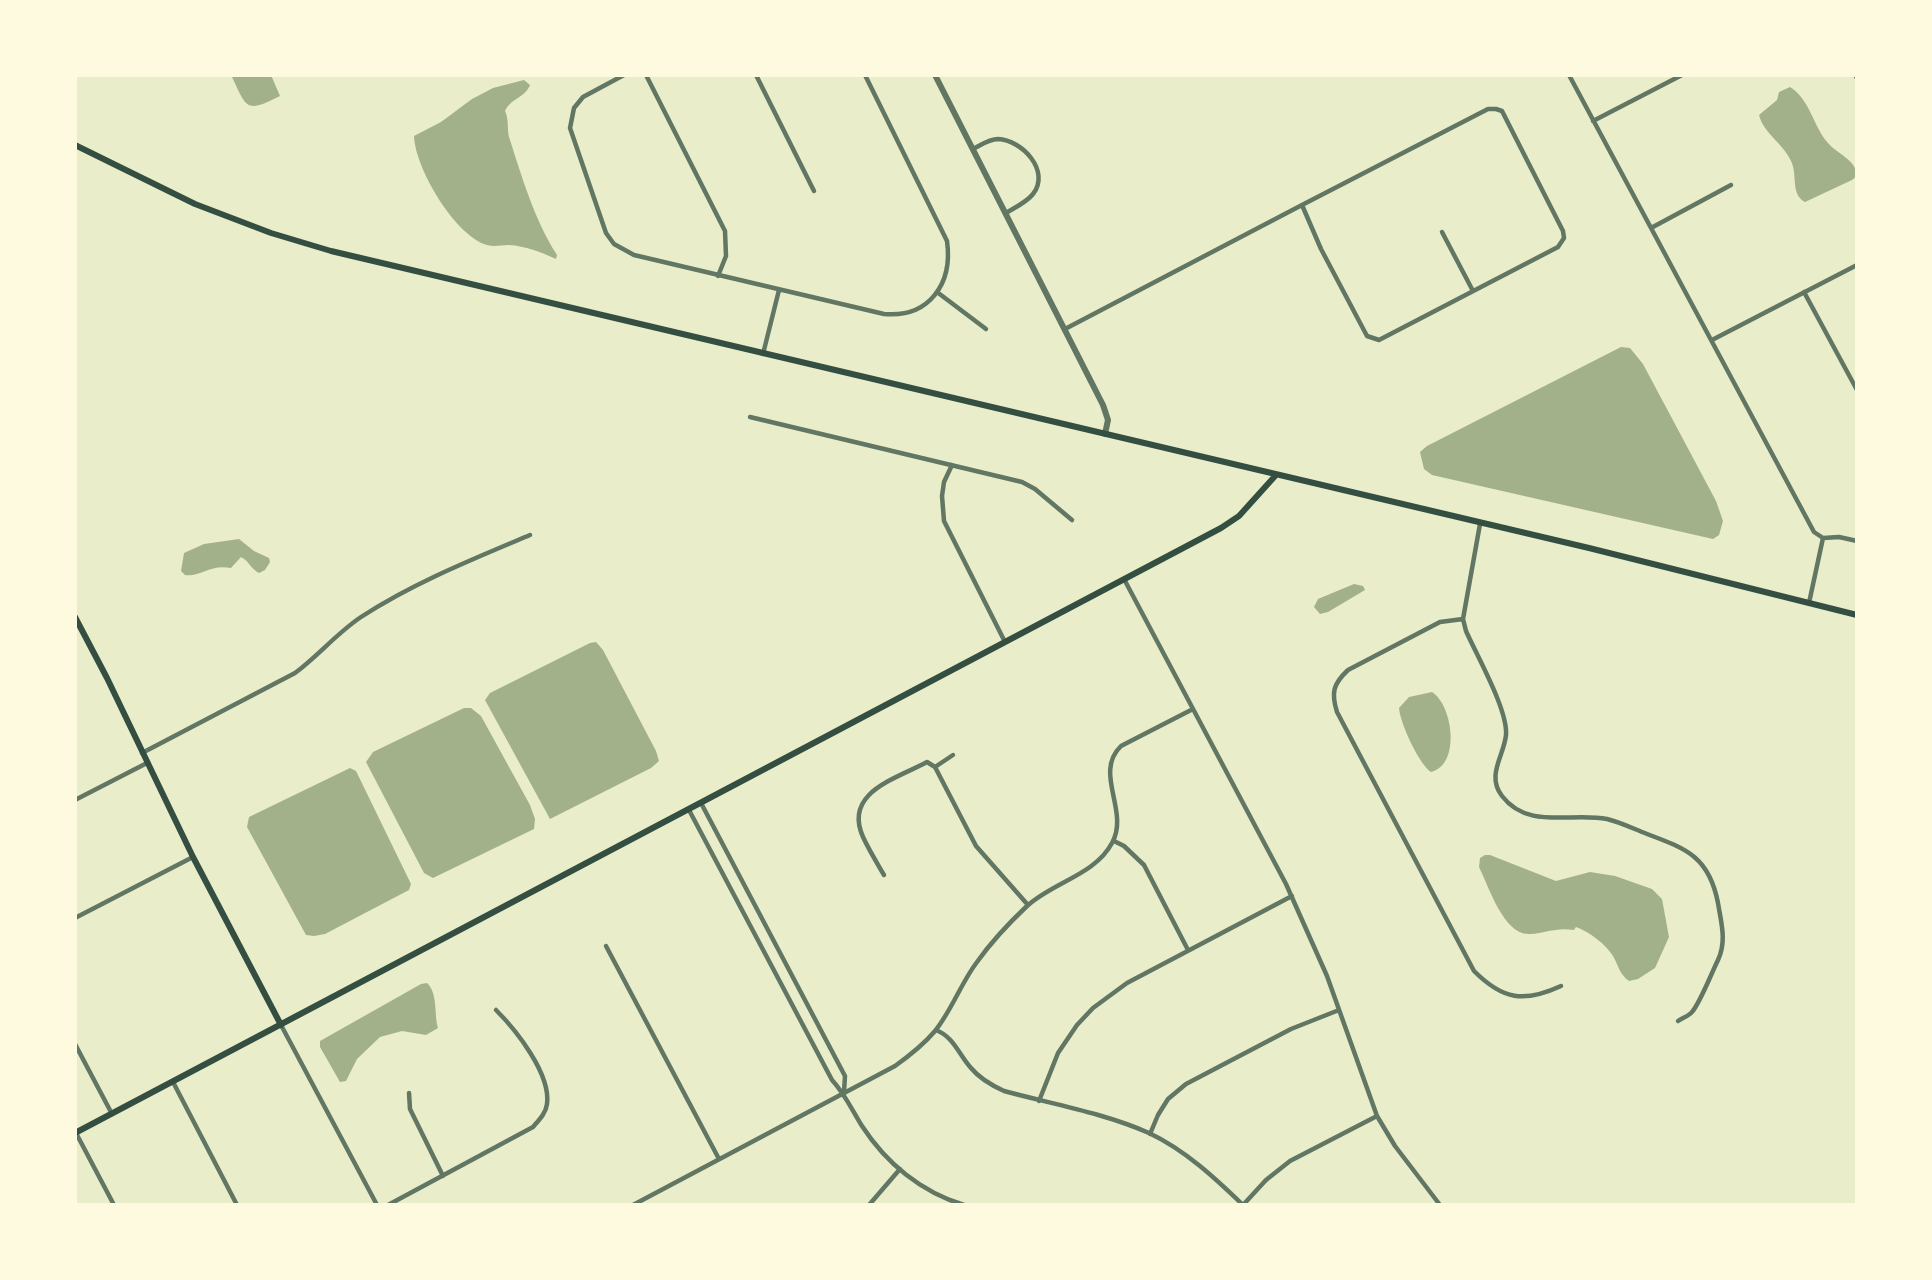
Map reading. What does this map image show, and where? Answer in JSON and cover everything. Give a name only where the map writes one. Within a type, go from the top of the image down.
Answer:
[{"type":"main road","points":[[75,145],[195,204],[271,233],[331,251],[1588,548],[1857,615]]},
{"type":"main road","points":[[76,1133],[1230,522],[1257,498],[1276,475]]},
{"type":"main road","points":[[75,617],[193,857],[281,1025]]},
{"type":"street","points":[[624,75],[583,97],[571,116],[570,128],[606,233],[614,244],[634,255],[893,315],[917,309],[929,302],[948,269],[950,258],[945,235],[865,75]]},
{"type":"street","points":[[646,75],[725,231],[726,256],[718,276]]},
{"type":"street","points":[[756,75],[814,191]]},
{"type":"street","points":[[935,75],[1103,405],[1108,420],[1105,434]]},
{"type":"street","points":[[1569,75],[1814,532],[1823,538],[1839,537],[1857,541]]},
{"type":"street","points":[[1593,121],[1682,75]]},
{"type":"street","points":[[1065,329],[1301,205],[1476,115],[1496,108],[1502,111],[1528,159],[1564,238],[1558,247],[1379,340],[1371,339],[1321,249],[1301,205]]},
{"type":"street","points":[[973,149],[990,140],[1002,139],[1028,152],[1037,169],[1033,195],[1006,213]]},
{"type":"street","points":[[1651,228],[1731,186]]},
{"type":"street","points":[[1442,232],[1473,291]]},
{"type":"street","points":[[1712,340],[1857,265]]},
{"type":"street","points":[[763,355],[779,290]]},
{"type":"street","points":[[937,292],[986,329]]},
{"type":"street","points":[[1804,292],[1857,390]]},
{"type":"street","points":[[750,417],[1027,484],[1072,520]]},
{"type":"street","points":[[952,466],[944,482],[944,521],[1005,642]]},
{"type":"street","points":[[1479,524],[1463,619],[1505,719],[1506,736],[1495,770],[1501,795],[1521,811],[1538,818],[1606,819],[1677,845],[1694,854],[1709,873],[1715,888],[1723,934],[1722,952],[1692,1013],[1678,1021]]},
{"type":"street","points":[[142,753],[295,673],[350,625],[377,607],[530,535]]},
{"type":"street","points":[[1809,603],[1823,538]]},
{"type":"street","points":[[1124,579],[1292,896],[1318,954],[1377,1116],[1395,1146],[1440,1205]]},
{"type":"street","points":[[1463,619],[1440,622],[1348,670],[1338,678],[1333,688],[1333,698],[1337,712],[1474,971],[1487,984],[1513,996],[1539,996],[1562,986]]},
{"type":"street","points":[[633,1205],[895,1066],[936,1030],[976,963],[996,937],[1028,905],[1094,864],[1114,841],[1118,818],[1109,768],[1115,752],[1121,746],[1193,709]]},
{"type":"street","points":[[935,767],[953,755]]},
{"type":"street","points":[[884,875],[863,836],[858,819],[860,804],[872,791],[928,762],[935,767],[976,846],[1028,905]]},
{"type":"street","points":[[75,800],[147,763]]},
{"type":"street","points":[[701,803],[845,1076],[844,1093]]},
{"type":"street","points":[[689,810],[832,1080],[844,1093],[874,1142],[900,1169],[933,1192],[964,1205]]},
{"type":"street","points":[[1114,841],[1124,846],[1144,865],[1188,950]]},
{"type":"street","points":[[75,918],[193,857]]},
{"type":"street","points":[[1039,1101],[1058,1053],[1077,1025],[1093,1008],[1127,983],[1292,896]]},
{"type":"street","points":[[606,946],[719,1159]]},
{"type":"street","points":[[388,1205],[533,1127],[547,1107],[547,1091],[531,1055],[514,1028],[496,1010]]},
{"type":"street","points":[[1150,1134],[1168,1099],[1186,1084],[1291,1029],[1339,1010]]},
{"type":"street","points":[[281,1025],[377,1205]]},
{"type":"street","points":[[936,1030],[955,1045],[972,1069],[984,1080],[1004,1091],[1150,1134],[1199,1165],[1243,1205],[1266,1180],[1290,1161],[1377,1116]]},
{"type":"street","points":[[75,1044],[112,1114]]},
{"type":"street","points":[[173,1082],[237,1205]]},
{"type":"street","points":[[409,1093],[410,1109],[443,1176]]},
{"type":"street","points":[[76,1133],[114,1205]]},
{"type":"street","points":[[869,1205],[900,1169]]},
{"type":"shaded area","points":[[231,75],[271,75],[280,96],[260,105],[248,105]]},
{"type":"shaded area","points":[[524,80],[530,85],[528,89],[505,111],[509,137],[529,198],[557,255],[556,259],[527,248],[490,246],[462,229],[429,182],[416,150],[414,136],[493,88]]},
{"type":"shaded area","points":[[1790,87],[1802,98],[1828,143],[1854,166],[1857,176],[1805,202],[1797,194],[1791,161],[1765,128],[1759,115],[1777,100],[1779,92]]},
{"type":"shaded area","points":[[1621,347],[1630,348],[1643,364],[1716,501],[1723,521],[1719,535],[1713,539],[1432,475],[1424,469],[1420,452],[1427,446]]},
{"type":"shaded area","points":[[239,539],[254,551],[269,558],[270,562],[265,570],[259,573],[241,557],[231,568],[217,568],[191,575],[185,575],[181,571],[184,553],[204,544]]},
{"type":"shaded area","points":[[1354,584],[1363,586],[1365,590],[1328,612],[1320,614],[1314,607],[1318,599]]},
{"type":"shaded area","points":[[596,642],[603,650],[659,761],[651,768],[550,819],[485,700],[490,693]]},
{"type":"shaded area","points":[[1432,692],[1445,709],[1451,734],[1447,758],[1441,767],[1431,772],[1411,743],[1399,708],[1409,697]]},
{"type":"shaded area","points":[[464,708],[471,708],[481,716],[530,805],[535,819],[534,829],[433,878],[424,873],[366,762],[373,752]]},
{"type":"shaded area","points":[[350,768],[356,771],[411,884],[409,890],[325,934],[306,935],[247,827],[249,817]]},
{"type":"shaded area","points":[[1485,855],[1556,881],[1590,872],[1615,876],[1652,889],[1662,899],[1669,937],[1655,968],[1638,979],[1629,981],[1621,973],[1606,947],[1592,935],[1576,927],[1574,930],[1521,933],[1512,927],[1498,909],[1479,867],[1480,858]]},
{"type":"shaded area","points":[[427,983],[434,998],[438,1028],[426,1035],[402,1031],[380,1037],[357,1059],[346,1081],[340,1082],[320,1047],[320,1041]]}]
